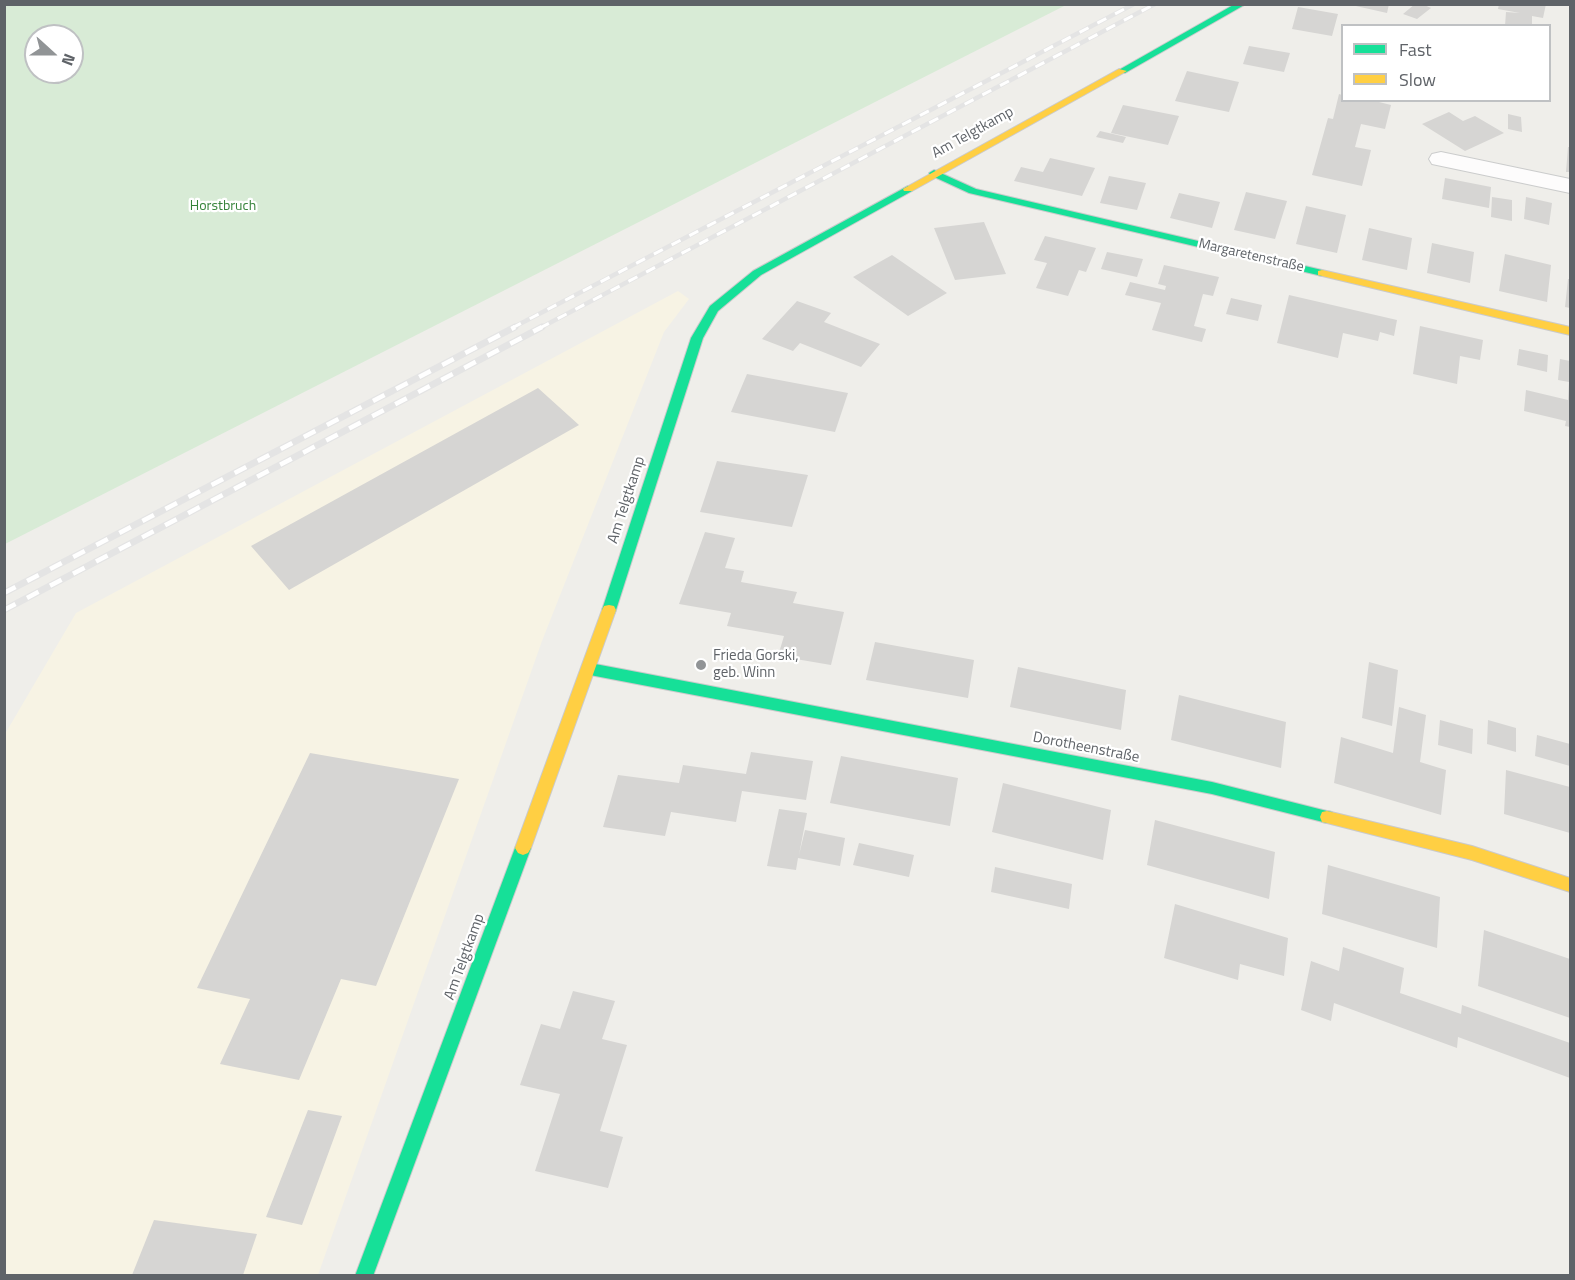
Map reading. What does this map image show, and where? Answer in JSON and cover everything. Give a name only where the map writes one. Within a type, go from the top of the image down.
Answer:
[{"type":"street","name":"Am Telgtkamp","points":[[364,1275],[590,669],[697,338],[714,309],[757,273],[1242,4]]},
{"type":"street","points":[[1441,159],[1570,186]]},
{"type":"street","name":"Margaretenstraße","points":[[934,173],[973,191],[1570,332]]},
{"type":"street","name":"Dorotheenstraße","points":[[590,669],[1212,788],[1472,853],[1570,885]]},
{"type":"shaded area","points":[[678,291],[689,299],[664,332],[542,641],[318,1275],[5,1276],[5,734],[76,613]]},
{"type":"green space","name":"Horstbruch","points":[[5,4],[1066,5],[5,544]]},
{"type":"building","points":[[1347,4],[1389,4],[1387,13]]},
{"type":"building","points":[[1415,4],[1431,8],[1417,19],[1403,14]]},
{"type":"building","points":[[1499,4],[1546,4],[1543,18],[1532,16],[1532,24],[1505,24],[1506,12],[1520,13],[1498,9]]},
{"type":"building","points":[[1298,7],[1338,14],[1332,36],[1292,29]]},
{"type":"building","points":[[1249,46],[1290,53],[1284,72],[1243,64]]},
{"type":"building","points":[[1187,71],[1239,82],[1229,112],[1175,101]]},
{"type":"building","points":[[1339,94],[1341,102],[1379,102],[1391,105],[1385,129],[1361,124],[1355,147],[1371,150],[1362,186],[1312,175],[1328,118],[1333,119]]},
{"type":"building","points":[[1123,105],[1179,116],[1168,145],[1111,133]]},
{"type":"building","points":[[1449,112],[1463,121],[1475,116],[1504,133],[1465,151],[1422,124]]},
{"type":"building","points":[[1508,114],[1521,117],[1522,132],[1508,129]]},
{"type":"building","points":[[1100,131],[1126,137],[1123,143],[1096,137]]},
{"type":"building","points":[[1568,147],[1570,147],[1570,172],[1566,172]]},
{"type":"building","points":[[1050,158],[1095,168],[1082,196],[1014,181],[1021,167],[1043,172]]},
{"type":"building","points":[[1109,176],[1146,183],[1137,210],[1100,203]]},
{"type":"building","points":[[1445,178],[1491,187],[1489,208],[1442,199]]},
{"type":"building","points":[[1246,192],[1287,201],[1275,239],[1234,230]]},
{"type":"building","points":[[1179,193],[1220,202],[1212,228],[1170,218]]},
{"type":"building","points":[[1492,197],[1512,200],[1512,221],[1491,217]]},
{"type":"building","points":[[1526,197],[1552,203],[1549,225],[1524,219]]},
{"type":"building","points":[[1306,206],[1346,215],[1337,253],[1296,244]]},
{"type":"building","points":[[984,222],[1006,274],[955,280],[934,228]]},
{"type":"building","points":[[1369,228],[1412,238],[1407,270],[1362,260]]},
{"type":"building","points":[[1045,236],[1096,248],[1086,272],[1079,270],[1068,296],[1036,288],[1047,263],[1034,260]]},
{"type":"building","points":[[1432,243],[1474,252],[1470,283],[1427,273]]},
{"type":"building","points":[[1107,252],[1143,259],[1137,277],[1101,269]]},
{"type":"building","points":[[1505,254],[1551,265],[1547,302],[1499,291]]},
{"type":"building","points":[[892,255],[947,293],[908,316],[853,277]]},
{"type":"building","points":[[1164,265],[1219,277],[1213,296],[1203,294],[1194,326],[1206,329],[1202,342],[1152,330],[1161,303],[1125,295],[1130,282],[1165,290],[1166,286],[1158,284]]},
{"type":"building","points":[[1568,279],[1570,279],[1570,308],[1565,307]]},
{"type":"building","points":[[1289,295],[1397,320],[1394,336],[1380,332],[1378,341],[1343,333],[1338,358],[1277,343]]},
{"type":"building","points":[[1231,298],[1262,305],[1258,321],[1226,314]]},
{"type":"building","points":[[797,301],[831,313],[824,322],[880,344],[861,367],[800,343],[793,351],[762,339]]},
{"type":"building","points":[[1420,326],[1483,340],[1480,360],[1460,356],[1457,384],[1413,374]]},
{"type":"building","points":[[1519,349],[1548,355],[1547,372],[1517,365]]},
{"type":"building","points":[[1560,359],[1570,361],[1570,427],[1565,426],[1566,421],[1524,411],[1526,390],[1568,400],[1569,382],[1558,380]]},
{"type":"building","points":[[747,374],[848,393],[835,432],[731,412]]},
{"type":"building","points":[[538,388],[579,425],[289,590],[251,546]]},
{"type":"building","points":[[717,461],[808,475],[792,527],[700,512]]},
{"type":"building","points":[[705,532],[735,538],[725,568],[744,571],[741,582],[797,592],[793,603],[844,612],[831,665],[778,656],[784,636],[727,626],[731,613],[679,604]]},
{"type":"building","points":[[875,642],[974,660],[968,698],[866,680]]},
{"type":"building","points":[[1369,662],[1398,670],[1392,726],[1362,718]]},
{"type":"building","points":[[1018,667],[1126,690],[1121,730],[1010,707]]},
{"type":"building","points":[[1179,695],[1286,722],[1281,768],[1171,740]]},
{"type":"building","points":[[1399,707],[1426,715],[1420,762],[1446,770],[1441,815],[1334,783],[1341,737],[1393,753]]},
{"type":"building","points":[[1440,720],[1473,729],[1472,754],[1438,745]]},
{"type":"building","points":[[1488,720],[1516,728],[1516,752],[1487,744]]},
{"type":"building","points":[[1537,735],[1570,744],[1570,766],[1535,756]]},
{"type":"building","points":[[751,752],[813,761],[806,800],[742,791],[736,822],[671,812],[665,836],[603,827],[618,775],[679,783],[683,765],[746,774]]},
{"type":"building","points":[[310,753],[459,779],[376,986],[341,979],[299,1080],[220,1064],[250,999],[197,988]]},
{"type":"building","points":[[841,756],[958,778],[950,826],[830,803]]},
{"type":"building","points":[[1506,770],[1570,787],[1570,833],[1504,814]]},
{"type":"building","points":[[1003,783],[1111,810],[1103,860],[992,832]]},
{"type":"building","points":[[779,809],[807,813],[799,855],[805,830],[845,838],[840,866],[798,858],[796,870],[767,866]]},
{"type":"building","points":[[1155,820],[1275,852],[1269,899],[1147,865]]},
{"type":"building","points":[[859,843],[914,855],[909,877],[853,865]]},
{"type":"building","points":[[1328,865],[1440,897],[1437,948],[1322,914]]},
{"type":"building","points":[[995,867],[1072,884],[1069,909],[991,892]]},
{"type":"building","points":[[1175,904],[1288,938],[1284,976],[1240,964],[1238,980],[1164,958]]},
{"type":"building","points":[[1484,930],[1570,959],[1570,1018],[1478,986]]},
{"type":"building","points":[[1343,947],[1404,968],[1400,993],[1461,1014],[1462,1005],[1570,1043],[1570,1078],[1458,1037],[1457,1048],[1334,1003],[1331,1021],[1301,1010],[1311,961],[1339,971]]},
{"type":"building","points":[[573,991],[615,1001],[602,1039],[627,1045],[600,1131],[623,1137],[608,1188],[535,1171],[560,1094],[520,1085],[541,1024],[560,1029]]},
{"type":"building","points":[[308,1110],[342,1116],[302,1225],[266,1217]]},
{"type":"building","points":[[154,1220],[257,1234],[243,1275],[132,1275]]},
{"type":"railway","points":[[512,328],[1134,4]]},
{"type":"railway","points":[[540,328],[1155,4]]},
{"type":"railway","points":[[4,593],[515,327]]},
{"type":"railway","points":[[4,610],[542,327]]},
{"type":"traffic: fast","points":[[1122,71],[1242,4]]},
{"type":"traffic: fast","points":[[934,173],[973,191],[1322,273]]},
{"type":"traffic: fast","points":[[609,610],[697,338],[714,309],[757,273],[908,189]]},
{"type":"traffic: fast","points":[[590,669],[1212,788],[1327,817]]},
{"type":"traffic: fast","points":[[364,1276],[523,848]]},
{"type":"traffic: slow","points":[[908,189],[1122,71]]},
{"type":"traffic: slow","points":[[1322,273],[1570,331]]},
{"type":"traffic: slow","points":[[523,848],[609,610]]},
{"type":"traffic: slow","points":[[1327,817],[1472,853],[1570,885]]},
{"type":"place","name":"Frieda Gorski, geb. Winn","points":[[701,665]]}]
